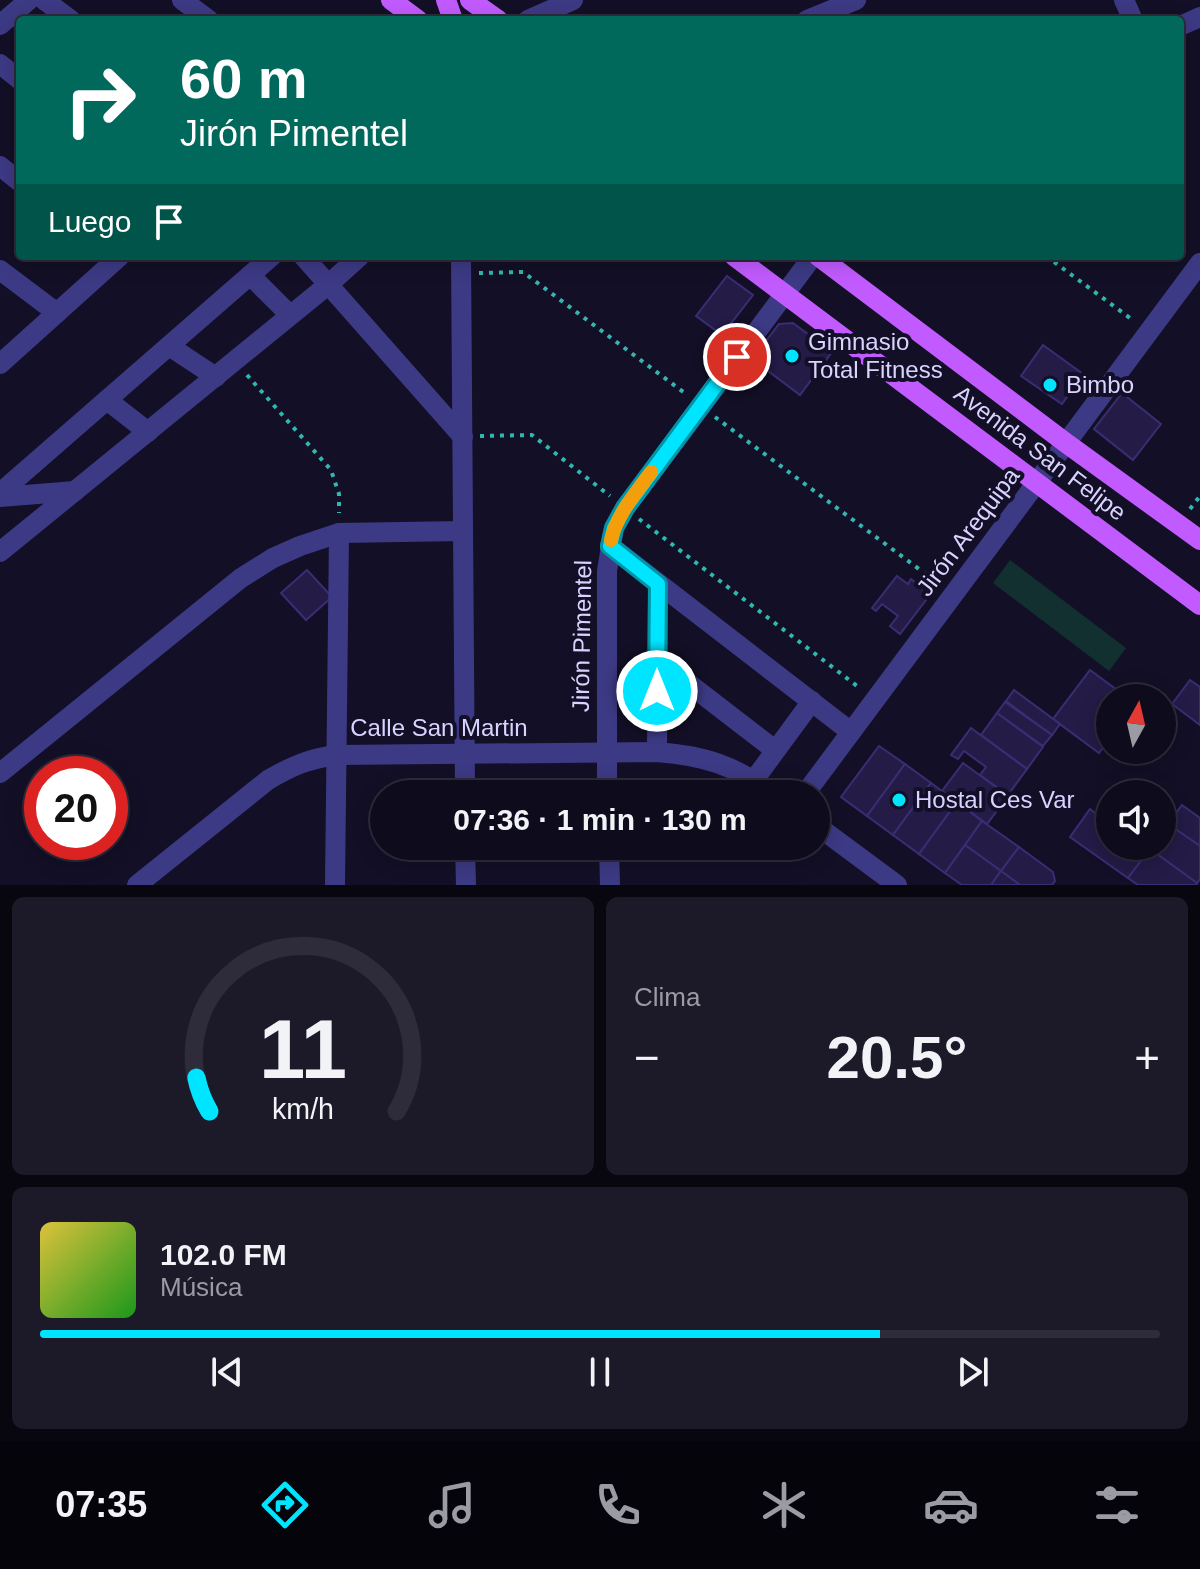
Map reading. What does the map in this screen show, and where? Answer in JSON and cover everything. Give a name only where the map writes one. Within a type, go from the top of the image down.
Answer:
[{"type":"main road","points":[[391,0],[413,16]]},
{"type":"main road","points":[[470,0],[492,16]]},
{"type":"main road","name":"Avenida San Felipe","points":[[739,260],[1200,605]]},
{"type":"main road","name":"Avenida San Felipe","points":[[821,260],[1200,540]]},
{"type":"street","points":[[44,0],[66,16]]},
{"type":"street","points":[[182,0],[204,16]]},
{"type":"street","points":[[537,16],[573,0]]},
{"type":"street","points":[[817,16],[856,0]]},
{"type":"street","points":[[0,64],[16,77]]},
{"type":"street","points":[[0,166],[16,179]]},
{"type":"street","points":[[0,364],[114,260]]},
{"type":"street","points":[[0,495],[267,260]]},
{"type":"street","points":[[307,260],[463,437]]},
{"type":"street","points":[[1,551],[356,260]]},
{"type":"street","name":"Jirón Pimentel","points":[[606,780],[607,571],[614,528],[625,508],[813,260]]},
{"type":"street","name":"Jirón Arequipa","points":[[815,780],[1200,263]]},
{"type":"street","points":[[461,264],[465,780]]},
{"type":"street","points":[[0,270],[57,313]]},
{"type":"street","points":[[250,275],[290,315]]},
{"type":"street","points":[[169,346],[216,377]]},
{"type":"street","points":[[107,400],[148,432]]},
{"type":"street","points":[[0,495],[75,491]]},
{"type":"street","points":[[0,773],[241,578],[273,558],[339,533],[463,531]]},
{"type":"street","points":[[335,885],[339,533]]},
{"type":"street","points":[[610,546],[851,732]]},
{"type":"street","points":[[657,752],[658,584]]},
{"type":"street","points":[[658,660],[775,750]]},
{"type":"street","points":[[754,780],[812,701]]},
{"type":"street","name":"Calle San Martin","points":[[137,885],[268,780],[291,766],[311,759],[336,755],[657,752],[711,760],[754,780]]},
{"type":"street","points":[[830,835],[897,885]]},
{"type":"street","points":[[465,860],[466,885]]},
{"type":"street","points":[[609,860],[610,885]]},
{"type":"path","points":[[1051,260],[1149,331]]},
{"type":"path","points":[[461,264],[523,272],[954,595]]},
{"type":"path","points":[[234,361],[331,470],[339,494],[339,533]]},
{"type":"path","points":[[463,437],[532,435],[875,700]]},
{"type":"green space","points":[[1010,560],[1126,648],[1109,671],[993,583]]},
{"type":"building","points":[[727,276],[753,295],[722,335],[696,316]]},
{"type":"building","name":"Gimnasio Total Fitness","points":[[793,323],[832,352],[800,395],[752,359],[779,324]]},
{"type":"building","points":[[1043,345],[1083,374],[1062,404],[1021,376]]},
{"type":"building","points":[[1122,393],[1161,424],[1133,460],[1094,429]]},
{"type":"building","points":[[307,570],[332,597],[306,620],[281,593]]},
{"type":"building","points":[[897,576],[908,584],[911,579],[920,586],[923,583],[933,591],[900,634],[890,626],[898,616],[882,604],[876,611],[872,608]]},
{"type":"building","points":[[1090,670],[1109,684],[1096,684],[1096,751],[1053,719]]},
{"type":"building","points":[[1190,680],[1200,687],[1200,725],[1176,707],[1176,699]]},
{"type":"building","points":[[1014,690],[1060,724],[1052,735],[1006,701]]},
{"type":"building","points":[[1005,702],[1052,735],[1043,746],[997,713]]},
{"type":"building","points":[[997,713],[1043,747],[1027,769],[981,735]]},
{"type":"building","points":[[971,728],[1027,769],[1008,795],[980,775],[986,767],[964,751],[958,759],[951,755]]},
{"type":"building","points":[[879,746],[905,764],[867,816],[841,797]]},
{"type":"building","points":[[963,763],[1008,796],[987,824],[942,791]]},
{"type":"building","name":"Hostal Ces Var","points":[[905,764],[931,783],[893,835],[867,816]]},
{"type":"building","points":[[931,783],[957,802],[919,854],[893,835]]},
{"type":"building","points":[[957,802],[982,821],[945,873],[919,854]]},
{"type":"building","points":[[1182,805],[1200,818],[1200,846],[1176,830],[1176,813]]},
{"type":"building","points":[[1090,809],[1096,814],[1096,855],[1070,837]]},
{"type":"building","points":[[982,821],[1019,847],[1001,871],[965,845]]},
{"type":"building","points":[[1176,830],[1200,846],[1200,879],[1197,883],[1165,860],[1176,860]]},
{"type":"building","points":[[965,845],[1001,871],[991,885],[962,885],[945,873]]},
{"type":"building","points":[[1019,847],[1053,872],[1055,881],[1052,885],[1020,885],[1001,871]]},
{"type":"building","points":[[1103,860],[1141,860],[1128,878]]},
{"type":"building","points":[[1142,860],[1165,860],[1197,883],[1138,885],[1128,878]]},
{"type":"building","points":[[1001,871],[1020,885],[991,885]]},
{"type":"slow traffic","points":[[611,540],[625,508],[651,472]]},
{"type":"place","name":"Gimnasio Total Fitness","points":[[792,356]]},
{"type":"place","name":"Bimbo","points":[[1050,385]]},
{"type":"place","name":"Hostal Ces Var","points":[[899,800]]},
{"type":"route","points":[[657,691],[658,584],[610,546],[614,528],[625,508],[737,357]]}]
